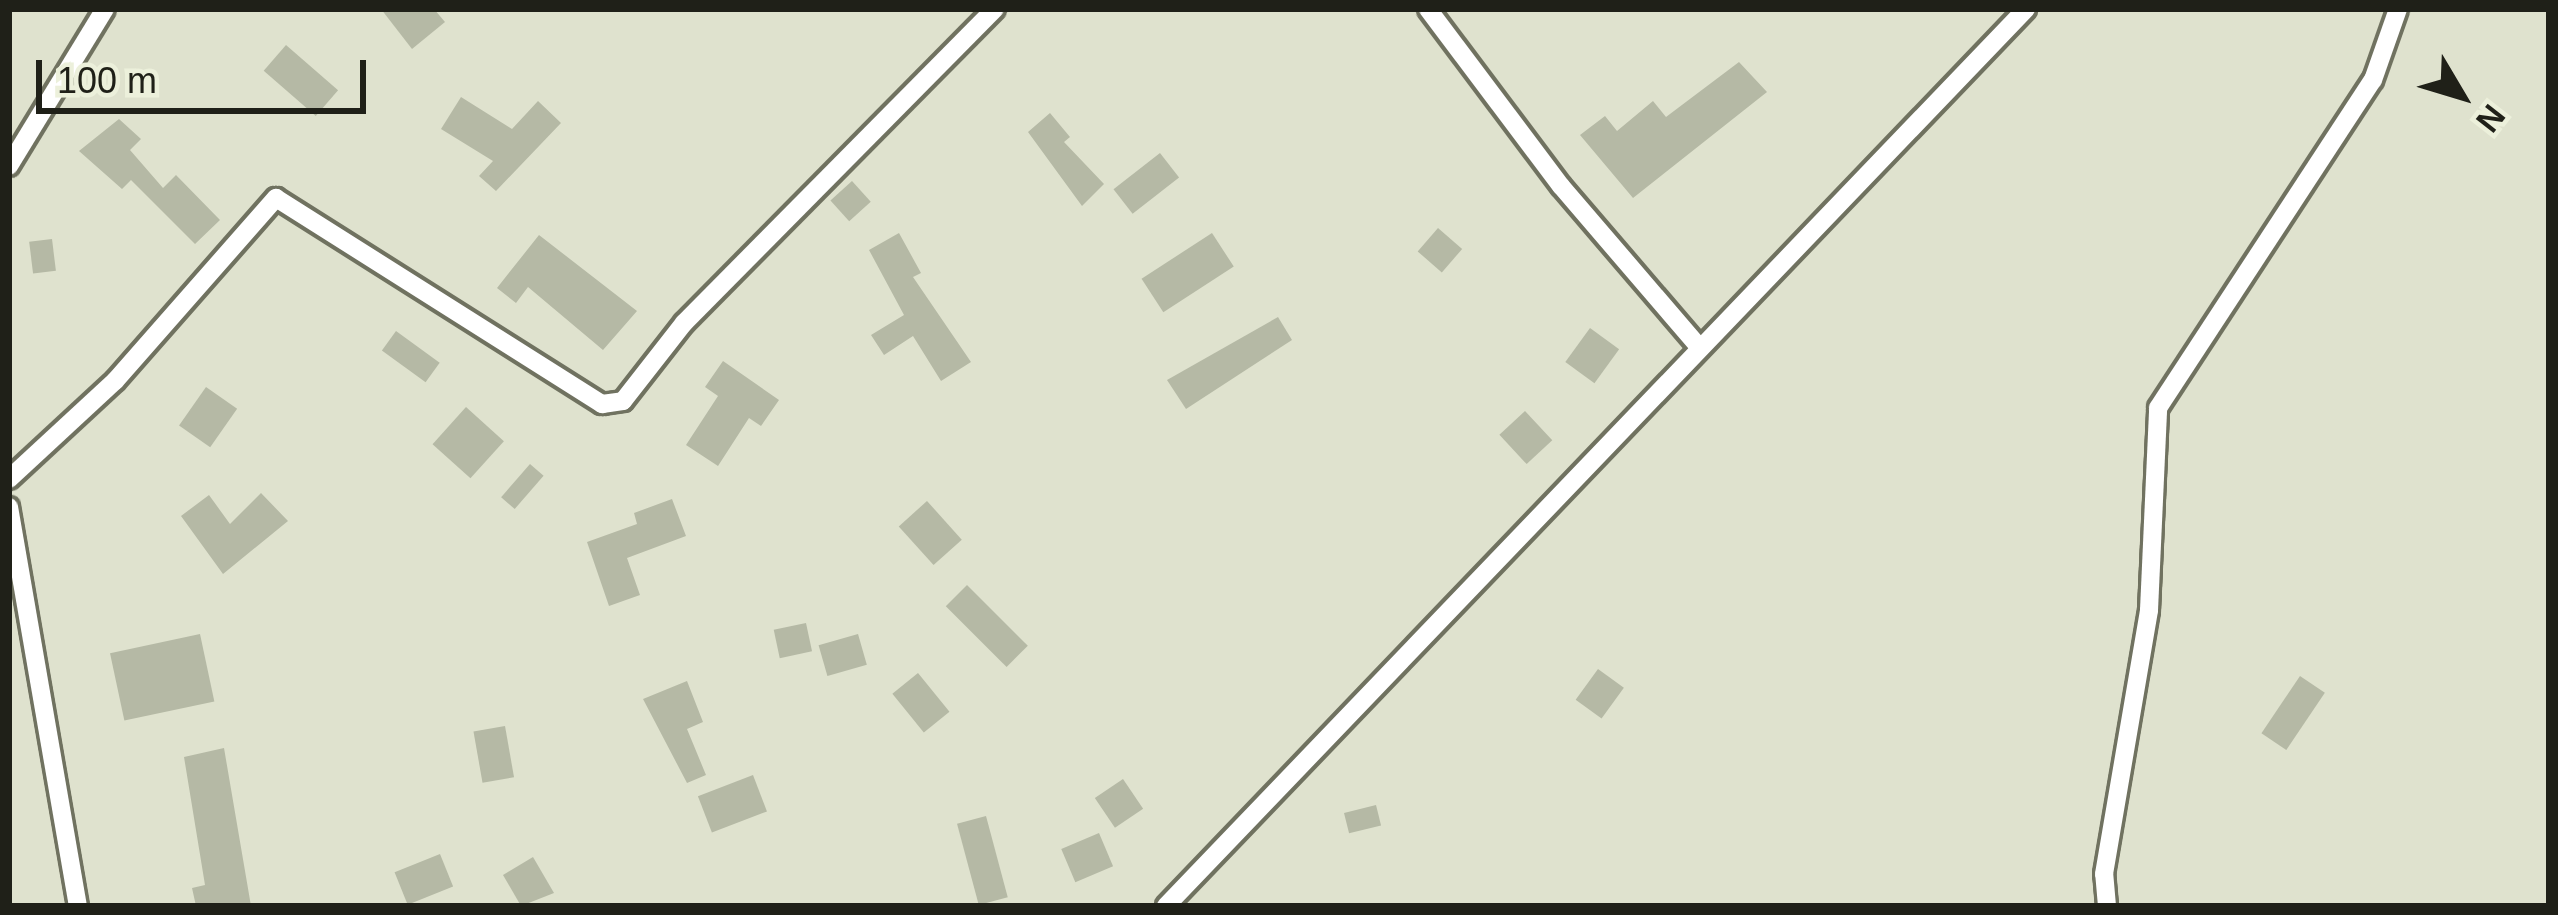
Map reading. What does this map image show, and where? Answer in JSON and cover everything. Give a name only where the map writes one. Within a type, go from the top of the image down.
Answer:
[{"type":"street","points":[[9,478],[115,381],[276,198],[602,404],[623,401],[684,323],[995,9]]},
{"type":"street","points":[[1428,9],[1561,186],[1700,347]]},
{"type":"street","points":[[1166,906],[2026,9]]},
{"type":"street","points":[[2107,906],[2104,874],[2149,610],[2158,408],[2373,80],[2398,9]]},
{"type":"street","points":[[9,166],[96,14]]},
{"type":"street","points":[[9,507],[11,555],[78,906]]},
{"type":"building","points":[[381,9],[434,9],[445,22],[412,49]]},
{"type":"building","points":[[286,45],[338,90],[316,116],[264,71]]},
{"type":"building","points":[[1739,62],[1767,92],[1633,198],[1580,135],[1605,116],[1617,131],[1653,101],[1666,117]]},
{"type":"building","points":[[461,97],[512,129],[538,101],[561,123],[496,191],[479,176],[493,161],[441,129]]},
{"type":"building","points":[[1050,113],[1070,137],[1064,142],[1104,184],[1082,206],[1028,132]]},
{"type":"building","points":[[119,119],[141,139],[130,150],[163,188],[176,175],[220,220],[195,244],[131,180],[122,189],[79,151]]},
{"type":"building","points":[[1160,153],[1179,177],[1133,214],[1114,189]]},
{"type":"building","points":[[852,181],[871,202],[849,221],[830,200]]},
{"type":"building","points":[[1438,228],[1462,249],[1442,272],[1418,251]]},
{"type":"building","points":[[899,233],[921,273],[913,277],[971,362],[941,381],[913,336],[884,355],[871,335],[904,315],[869,250]]},
{"type":"building","points":[[1212,233],[1234,267],[1163,312],[1142,279]]},
{"type":"building","points":[[539,235],[637,311],[603,350],[528,287],[516,303],[497,288]]},
{"type":"building","points":[[52,239],[56,271],[33,274],[29,242]]},
{"type":"building","points":[[1278,317],[1292,340],[1186,409],[1167,380]]},
{"type":"building","points":[[1590,328],[1619,349],[1594,383],[1565,362]]},
{"type":"building","points":[[396,331],[440,363],[426,382],[382,350]]},
{"type":"building","points":[[723,361],[779,400],[761,426],[749,418],[718,466],[686,445],[718,396],[705,387]]},
{"type":"building","points":[[206,387],[237,409],[210,447],[179,426]]},
{"type":"building","points":[[466,407],[504,441],[470,478],[433,444]]},
{"type":"building","points":[[1525,411],[1552,440],[1527,464],[1499,435]]},
{"type":"building","points":[[530,464],[544,476],[515,509],[501,497]]},
{"type":"building","points":[[261,493],[288,521],[223,574],[181,516],[209,495],[230,524]]},
{"type":"building","points":[[672,499],[686,536],[627,558],[640,595],[609,606],[587,542],[637,524],[634,513]]},
{"type":"building","points":[[927,501],[962,540],[934,565],[899,526]]},
{"type":"building","points":[[967,585],[1028,646],[1007,667],[946,606]]},
{"type":"building","points":[[806,623],[812,651],[780,658],[774,630]]},
{"type":"building","points":[[200,634],[214,701],[124,721],[110,653]]},
{"type":"building","points":[[858,634],[867,665],[827,676],[819,645]]},
{"type":"building","points":[[1598,669],[1624,688],[1602,719],[1576,700]]},
{"type":"building","points":[[918,673],[949,712],[924,733],[892,694]]},
{"type":"building","points":[[2300,676],[2325,693],[2286,750],[2261,733]]},
{"type":"building","points":[[687,681],[703,722],[687,729],[706,775],[687,783],[643,699]]},
{"type":"building","points":[[505,726],[514,777],[483,783],[473,732]]},
{"type":"building","points":[[224,748],[251,906],[196,906],[192,888],[205,885],[184,757]]},
{"type":"building","points":[[753,775],[767,811],[712,833],[698,796]]},
{"type":"building","points":[[1123,779],[1143,809],[1115,828],[1095,798]]},
{"type":"building","points":[[1376,805],[1381,825],[1349,833],[1344,813]]},
{"type":"building","points":[[986,816],[1008,897],[979,905],[957,824]]},
{"type":"building","points":[[1099,833],[1113,866],[1075,882],[1061,849]]},
{"type":"building","points":[[440,854],[453,886],[408,905],[395,872]]},
{"type":"building","points":[[533,857],[554,893],[521,906],[503,875]]}]
